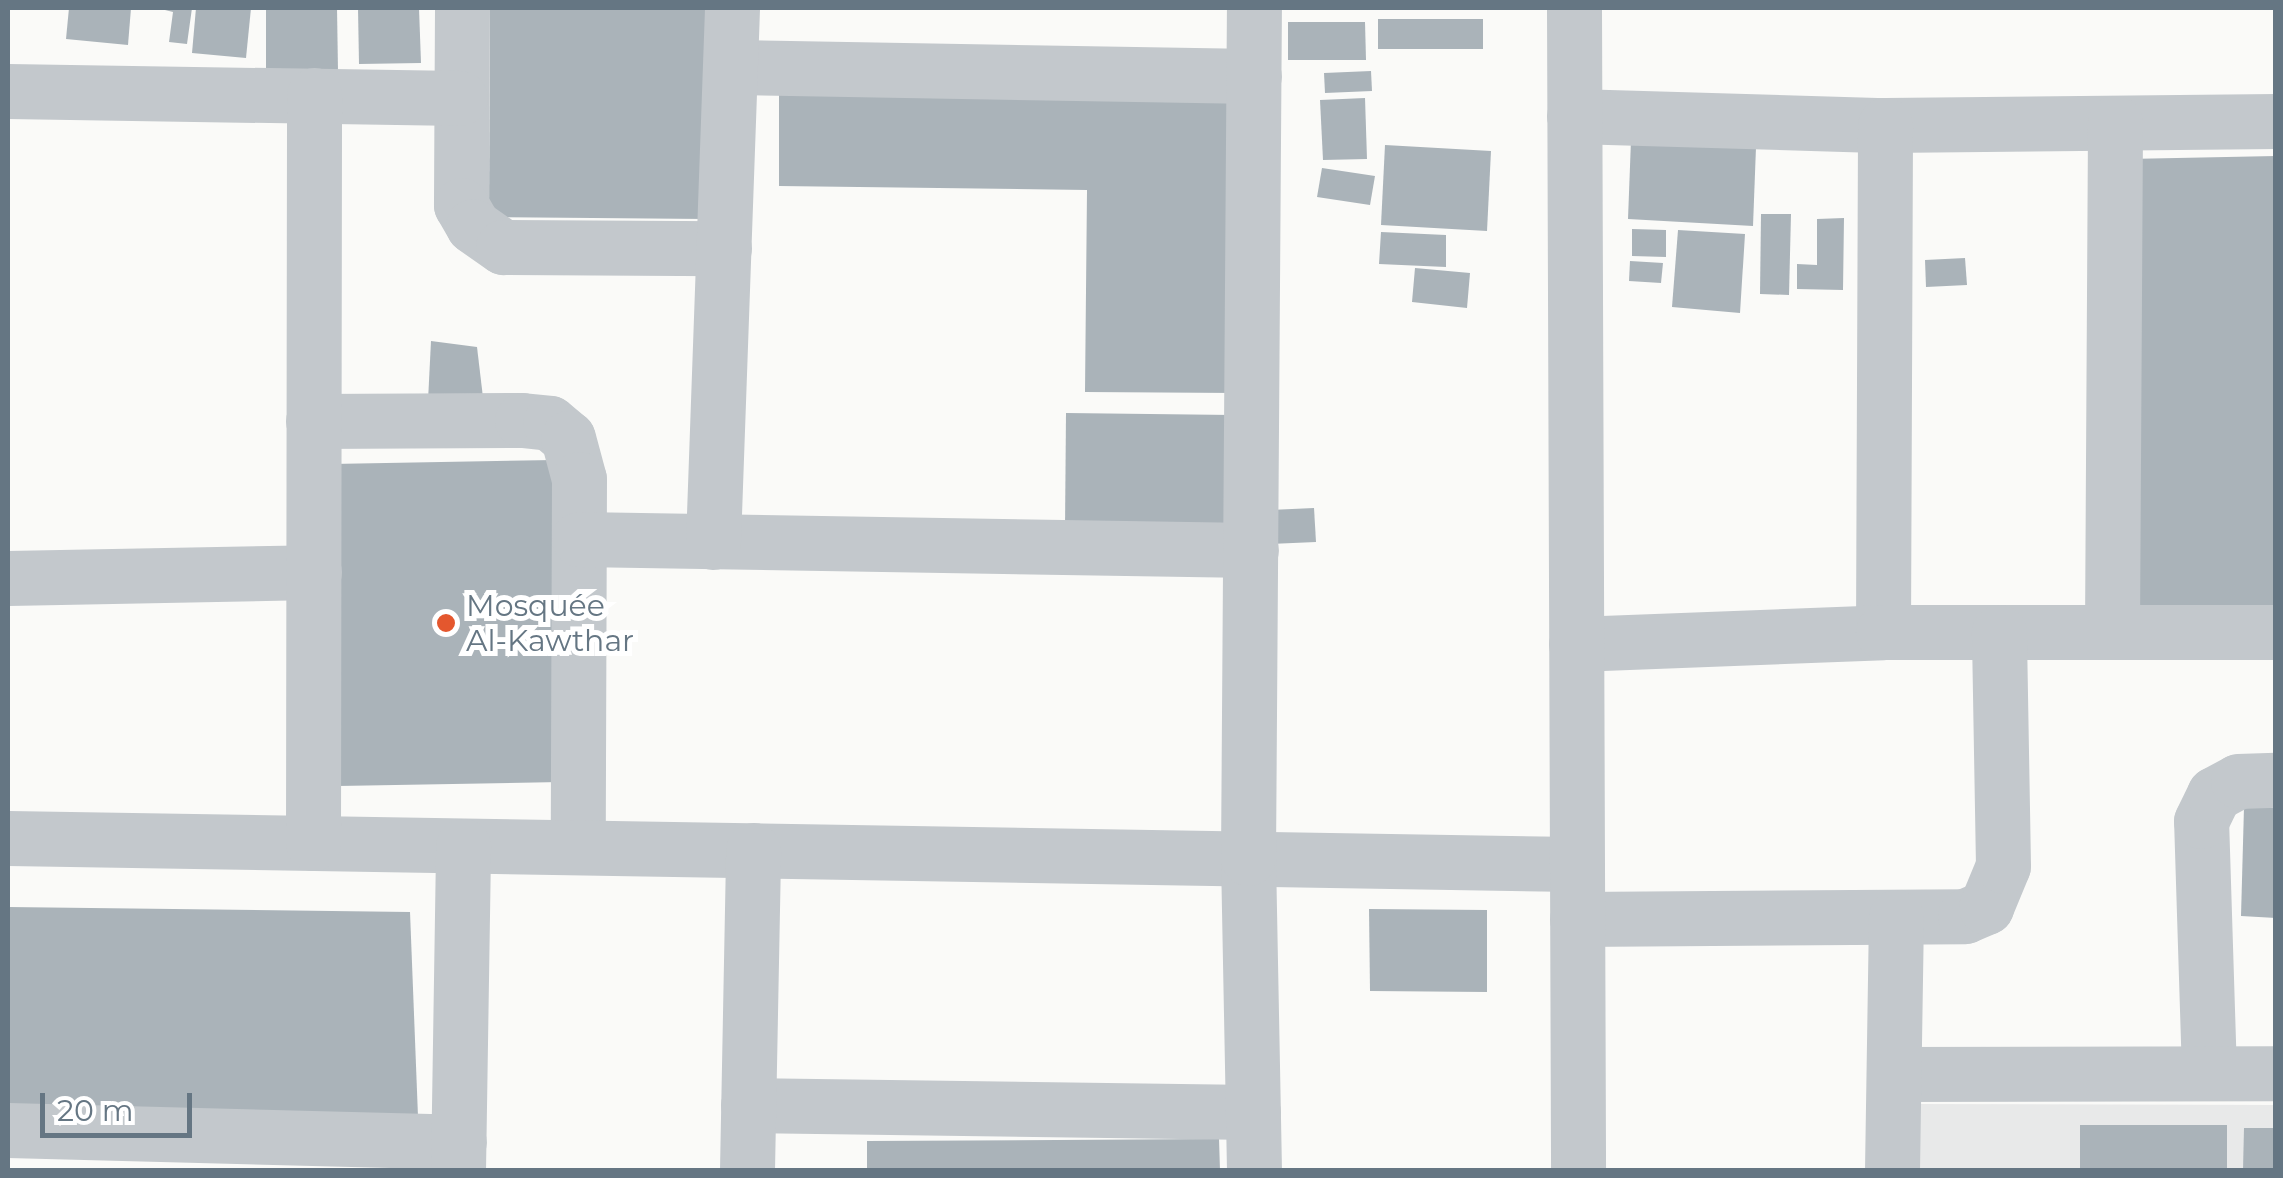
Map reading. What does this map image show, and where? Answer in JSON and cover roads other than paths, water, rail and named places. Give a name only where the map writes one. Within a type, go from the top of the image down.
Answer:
[{"type":"street","points":[[462,8],[461,205],[473,226],[503,247],[724,248]]},
{"type":"street","points":[[713,542],[732,8]]},
{"type":"street","points":[[1254,8],[1248,858],[1254,1170]]},
{"type":"street","points":[[1574,8],[1578,1170]]},
{"type":"street","points":[[730,67],[1254,76]]},
{"type":"street","points":[[8,90],[460,98]]},
{"type":"street","points":[[314,95],[314,843]]},
{"type":"street","points":[[1574,116],[1886,126],[2276,121]]},
{"type":"street","points":[[2112,632],[2115,123]]},
{"type":"street","points":[[1883,632],[1886,126]]},
{"type":"street","points":[[314,421],[550,423],[568,438],[580,480],[578,847]]},
{"type":"street","points":[[579,539],[1251,550]]},
{"type":"street","points":[[8,578],[314,572]]},
{"type":"street","points":[[1576,644],[1883,632],[2276,632]]},
{"type":"street","points":[[1577,919],[1965,916],[1986,907],[1998,890],[1999,632]]},
{"type":"street","points":[[2209,1074],[2201,821],[2214,794],[2238,781],[2276,780]]},
{"type":"street","points":[[8,838],[1576,864]]},
{"type":"street","points":[[8,1130],[352,1155],[459,1156],[463,846]]},
{"type":"street","points":[[747,1170],[752,850]]},
{"type":"street","points":[[1892,1170],[1896,916]]},
{"type":"street","points":[[1894,1074],[2276,1073]]},
{"type":"street","points":[[748,1106],[1253,1112]]},
{"type":"place","name":"Mosquée Al-Kawthar","points":[[446,623]]}]
